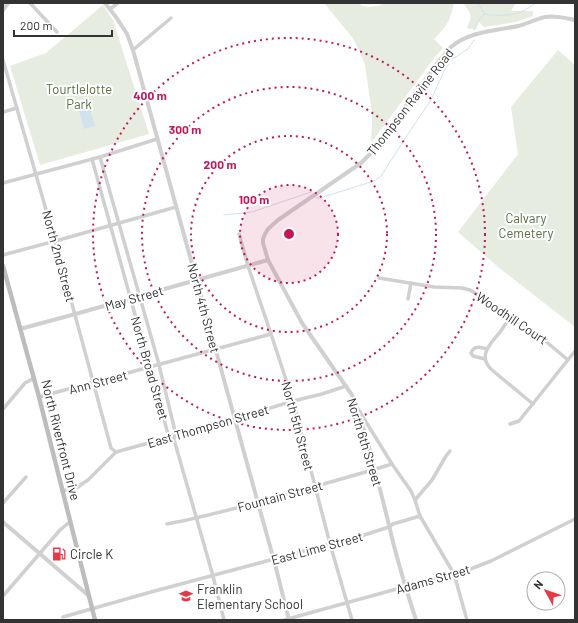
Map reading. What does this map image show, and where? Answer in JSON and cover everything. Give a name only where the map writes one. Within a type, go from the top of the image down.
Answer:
[{"type":"main road","name":"North Riverfront Drive","points":[[3,266],[39,397],[95,620]]},
{"type":"street","points":[[3,10],[8,3]]},
{"type":"street","points":[[30,3],[57,32]]},
{"type":"street","name":"North 4th Street","points":[[105,3],[127,34],[132,50],[274,559],[289,619]]},
{"type":"street","points":[[110,9],[118,3]]},
{"type":"street","name":"Thompson Ravine Road","points":[[268,260],[263,243],[268,229],[278,220],[361,163],[371,153],[451,47],[466,38],[545,17],[556,16],[575,20]]},
{"type":"street","points":[[132,50],[171,18]]},
{"type":"street","name":"North 2nd Street","points":[[3,60],[55,241],[111,448],[116,452]]},
{"type":"street","points":[[3,112],[17,108]]},
{"type":"street","points":[[3,183],[92,159],[157,139]]},
{"type":"street","name":"North Broad Street","points":[[100,156],[159,365],[175,431],[173,436],[224,620]]},
{"type":"street","name":"North Broad Street","points":[[92,159],[168,434],[173,436]]},
{"type":"street","points":[[3,255],[110,226],[176,206]]},
{"type":"street","name":"North 5th Street","points":[[239,234],[248,266],[293,401],[330,544],[352,620]]},
{"type":"street","points":[[248,266],[268,260]]},
{"type":"street","name":"North 6th Street","points":[[268,260],[302,323],[352,395],[375,470],[389,527],[416,620]]},
{"type":"street","name":"May Street","points":[[20,329],[248,266]]},
{"type":"street","name":"Woodhill Court","points":[[379,278],[434,287],[462,288],[470,290],[509,319],[531,329],[568,360]]},
{"type":"street","points":[[408,299],[411,283]]},
{"type":"street","points":[[509,319],[487,349],[485,355],[486,364],[533,404]]},
{"type":"street","name":"Ann Street","points":[[39,397],[271,334]]},
{"type":"street","points":[[485,359],[473,356],[471,353],[473,349],[476,348],[481,347],[487,349]]},
{"type":"street","points":[[510,424],[519,421],[575,351]]},
{"type":"street","points":[[3,409],[25,383],[34,378]]},
{"type":"street","name":"East Thompson Street","points":[[116,452],[346,386]]},
{"type":"street","points":[[357,408],[392,464],[411,491],[420,516],[454,574],[467,620]]},
{"type":"street","points":[[415,500],[432,480],[450,451]]},
{"type":"street","points":[[62,491],[78,487],[88,480],[116,452]]},
{"type":"street","name":"Fountain Street","points":[[167,524],[258,503],[392,464]]},
{"type":"street","points":[[3,503],[26,477]]},
{"type":"street","name":"East Lime Street","points":[[63,617],[361,536],[420,516]]},
{"type":"street","name":"Adams Street","points":[[284,620],[454,574],[491,562],[575,519]]},
{"type":"street","points":[[3,522],[89,596]]},
{"type":"street","points":[[3,596],[60,530],[70,522]]},
{"type":"green space","points":[[324,3],[358,3],[369,7],[378,6],[385,3],[454,3],[447,23],[434,39],[443,48],[371,143],[372,113],[365,65],[352,37]]},
{"type":"green space","points":[[516,3],[511,11],[533,11],[533,16],[516,22],[484,27],[479,22],[476,29],[468,29],[467,27],[471,18],[464,4]]},
{"type":"green space","name":"Tourtlelotte Park","points":[[103,5],[113,20],[149,134],[40,165],[10,66],[46,53]]},
{"type":"green space","name":"Calvary Cemetery","points":[[558,50],[575,65],[575,327],[498,267],[458,232],[518,154],[511,107]]},
{"type":"water","points":[[88,103],[95,126],[84,129],[78,106]]},
{"type":"waterway","points":[[478,3],[484,13]]},
{"type":"waterway","points":[[484,14],[505,15],[518,13],[524,11],[535,3]]},
{"type":"waterway","points":[[474,30],[475,26],[484,14]]},
{"type":"waterway","points":[[316,198],[374,181],[381,176],[431,100],[444,71],[451,60],[468,49],[474,40]]},
{"type":"waterway","points":[[224,215],[252,212],[311,192]]},
{"type":"place","name":"Circle K","points":[[59,554]]},
{"type":"place","name":"Franklin Elementary School","points":[[186,596]]}]
